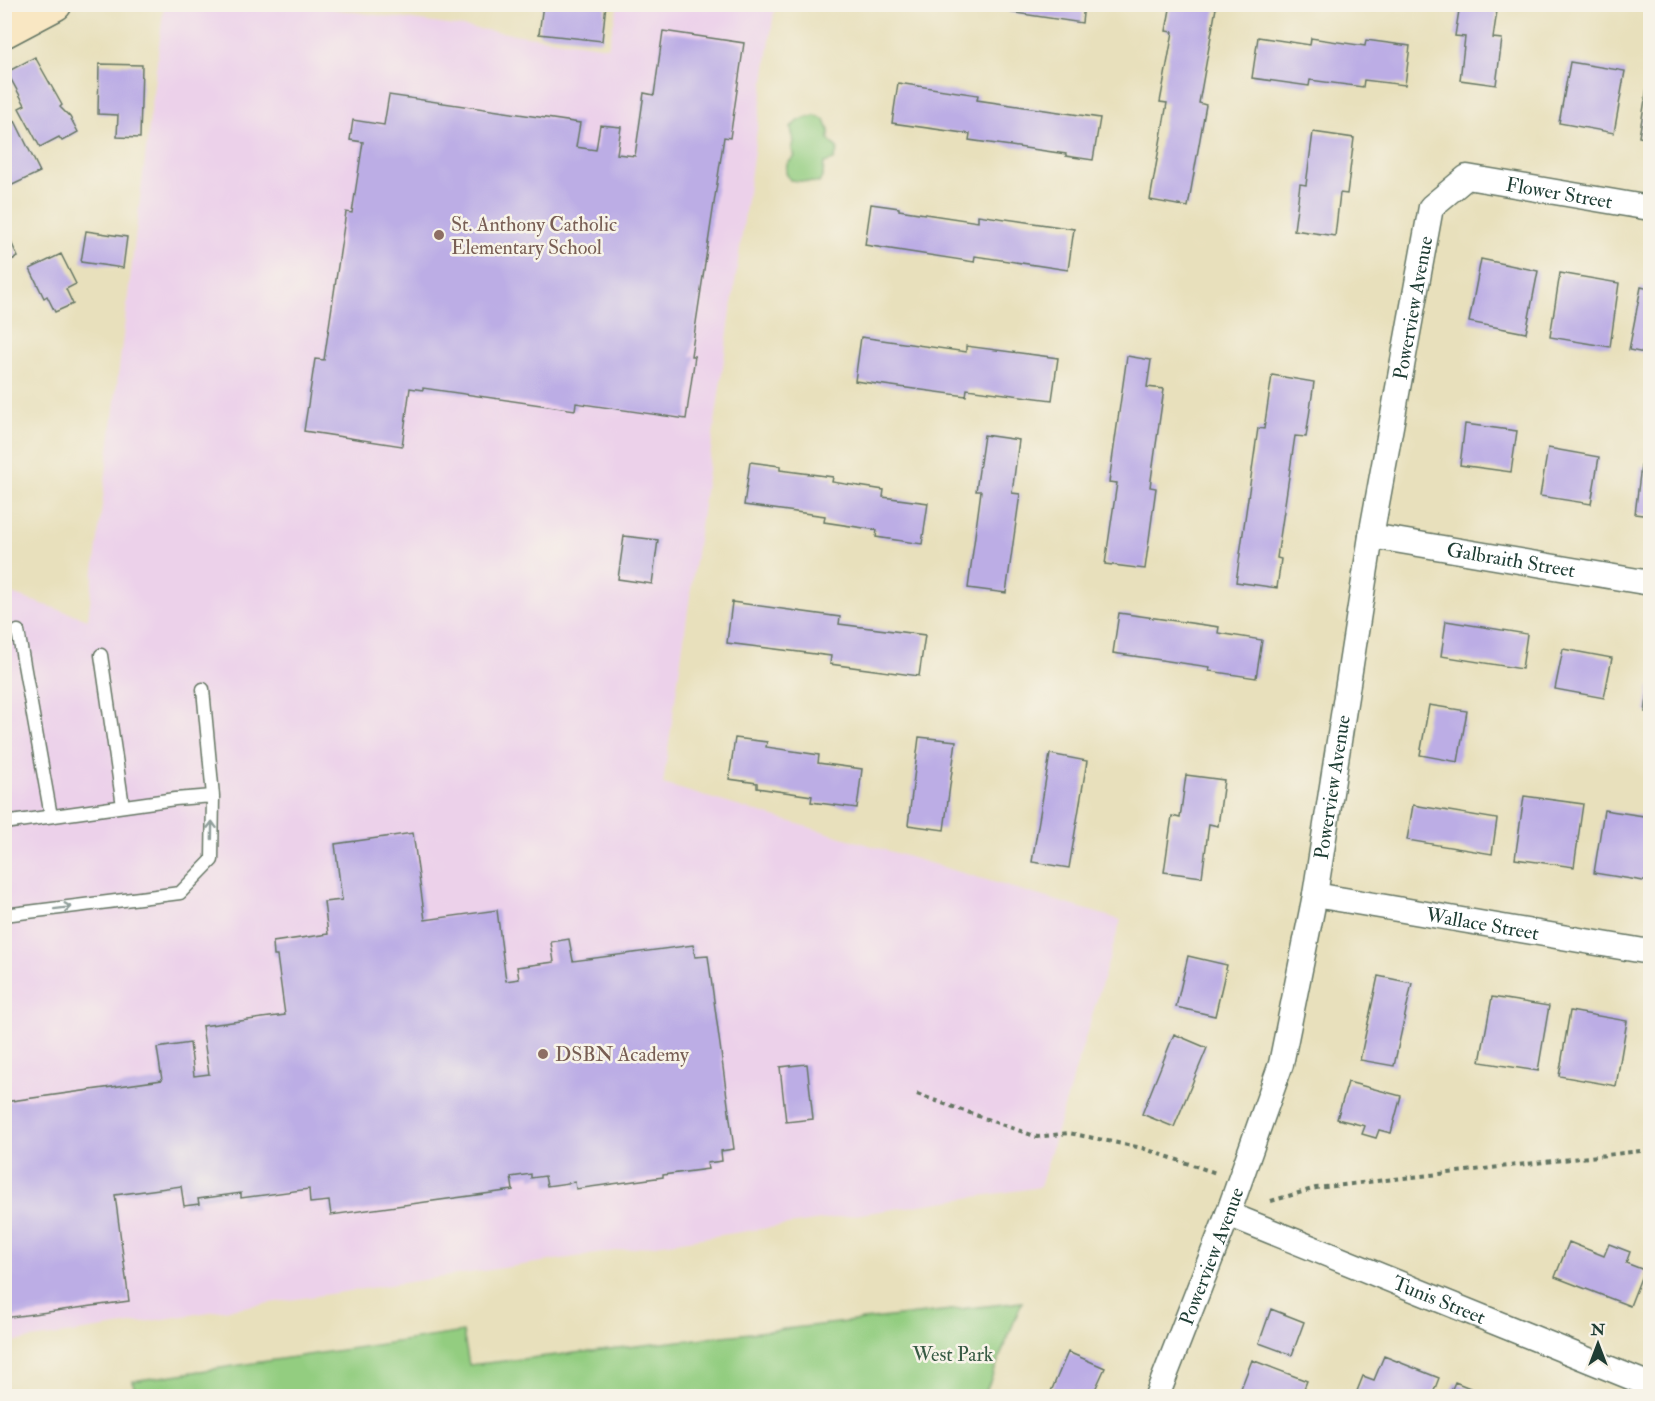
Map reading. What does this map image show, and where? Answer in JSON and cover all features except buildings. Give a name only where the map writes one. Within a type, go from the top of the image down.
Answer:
[{"type":"street","points":[[4,31],[55,4]]},
{"type":"street","name":"Flower Street","points":[[1467,177],[1650,208]]},
{"type":"street","name":"Powerview Avenue","points":[[1157,1396],[1228,1214],[1281,1064],[1315,895],[1371,536],[1431,207],[1467,177]]},
{"type":"street","name":"Galbraith Street","points":[[1371,536],[1650,583]]},
{"type":"street","name":"Wallace Street","points":[[1315,895],[1650,952]]},
{"type":"street","name":"Tunis Street","points":[[1228,1214],[1650,1385]]},
{"type":"lane","points":[[18,631],[51,816]]},
{"type":"lane","points":[[100,656],[123,806]]},
{"type":"lane","points":[[4,915],[180,893],[212,860],[213,796],[203,689]]},
{"type":"lane","points":[[4,823],[175,799],[213,796]]},
{"type":"path","points":[[917,1094],[1037,1137],[1069,1133],[1142,1148],[1222,1175],[1228,1214],[1316,1188],[1650,1150]]},
{"type":"shaded area","points":[[164,5],[332,5],[332,9],[608,47],[618,5],[775,5],[663,784],[1121,920],[1040,1187],[5,1343],[5,592],[88,619]]},
{"type":"green space","points":[[816,116],[825,120],[829,140],[838,149],[834,160],[824,163],[823,175],[819,183],[790,180],[786,173],[787,164],[795,156],[792,150],[794,142],[791,128],[802,119]]},
{"type":"green space","name":"West Park","points":[[1022,1302],[984,1396],[135,1396],[133,1381],[463,1332],[469,1365]]},
{"type":"place","name":"St. Anthony Catholic Elementary School","points":[[439,235]]},
{"type":"place","name":"DSBN Academy","points":[[543,1054]]}]
